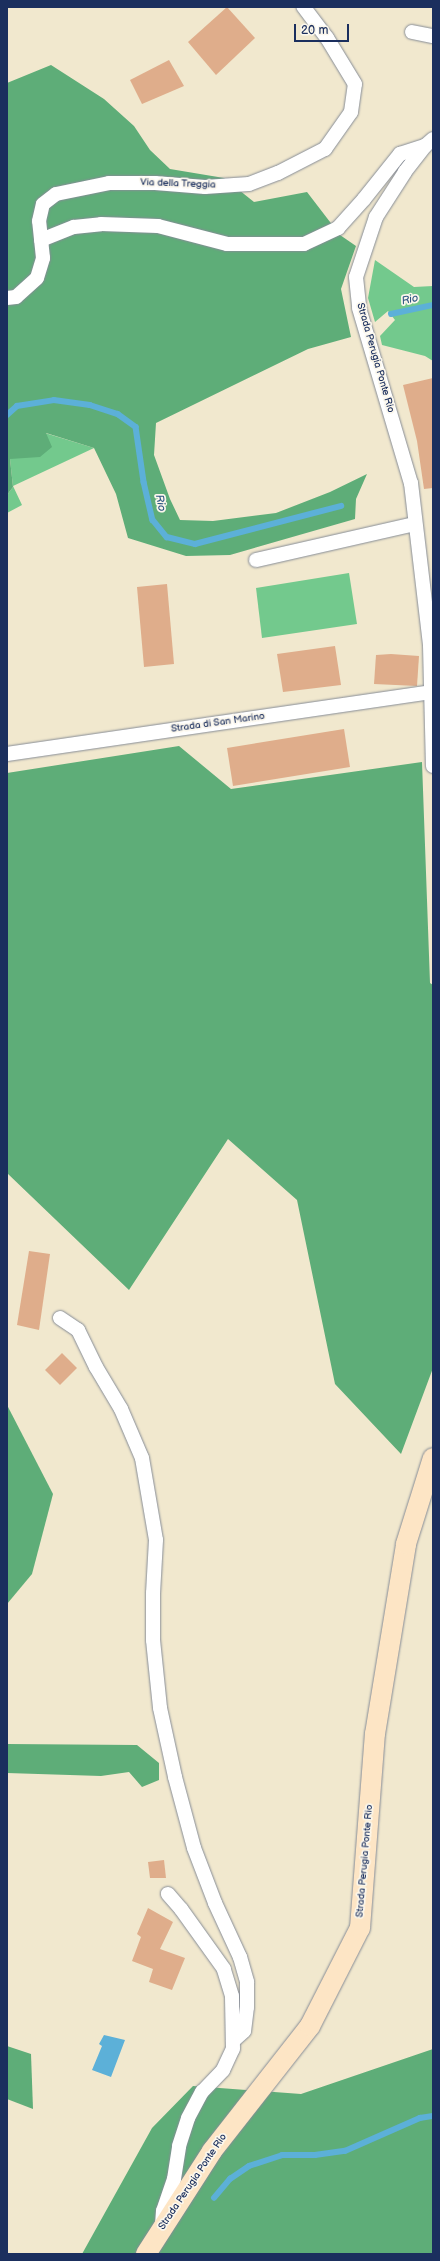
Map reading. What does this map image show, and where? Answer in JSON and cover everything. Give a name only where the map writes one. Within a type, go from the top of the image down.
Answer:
[{"type":"main road","name":"Strada Perugia Ponte Rio","points":[[146,2254],[212,2151],[310,2026],[360,1928],[375,1734],[406,1544],[433,1458]]},
{"type":"street","name":"Via della Treggia","points":[[7,298],[16,297],[37,278],[43,258],[39,221],[43,204],[56,194],[109,183],[155,183],[205,187],[250,184],[278,174],[325,149],[351,112],[355,84],[327,38],[304,7]]},
{"type":"street","points":[[412,32],[433,36]]},
{"type":"street","points":[[41,240],[74,227],[101,224],[158,226],[227,244],[304,244],[338,228],[364,199],[400,154],[429,142]]},
{"type":"street","name":"Strada Perugia Ponte Rio","points":[[429,142],[405,172],[376,217],[356,277],[359,308],[411,483],[430,645],[433,766]]},
{"type":"street","points":[[256,560],[416,524]]},
{"type":"street","name":"Strada di San Marino","points":[[7,754],[431,692]]},
{"type":"street","points":[[60,1318],[78,1330],[96,1367],[121,1409],[142,1458],[156,1540],[152,1593],[153,1640],[160,1708],[174,1777],[194,1848],[214,1903],[240,1958],[247,1982],[247,2007],[244,2031],[233,2041]]},
{"type":"street","points":[[162,2229],[163,2211],[174,2178],[179,2146],[188,2118],[202,2092],[223,2070],[233,2049],[232,1996],[224,1969],[182,1909],[168,1894]]},
{"type":"green space","points":[[51,65],[104,99],[134,126],[150,150],[170,169],[224,178],[254,202],[307,192],[340,235],[356,246],[341,289],[351,337],[308,349],[156,423],[154,455],[170,499],[180,520],[213,521],[276,513],[330,492],[367,474],[356,499],[355,519],[230,555],[186,556],[128,538],[116,494],[94,448],[46,433],[52,447],[40,457],[10,459],[13,487],[7,495],[7,83]]},
{"type":"green space","points":[[375,260],[414,287],[433,286],[433,361],[425,356],[382,345],[380,336],[395,320],[388,311],[375,322],[368,298]]},
{"type":"green space","points":[[45,433],[94,448],[13,486],[22,505],[7,513],[7,495],[13,487],[10,459]]},
{"type":"green space","points":[[349,573],[357,624],[262,638],[256,588]]},
{"type":"green space","points":[[179,746],[231,789],[422,762],[430,983],[433,985],[433,1368],[401,1454],[335,1384],[297,1200],[228,1139],[129,1290],[7,1173],[7,773]]},
{"type":"green space","points":[[7,1405],[53,1494],[32,1574],[7,1604]]},
{"type":"green space","points":[[7,1744],[137,1745],[159,1763],[159,1780],[142,1787],[129,1772],[101,1776],[7,1773]]},
{"type":"green space","points":[[7,2046],[31,2054],[33,2109],[7,2099]]},
{"type":"green space","points":[[433,2049],[433,2254],[82,2254],[152,2128],[193,2086],[301,2094]]},
{"type":"water","points":[[104,2035],[125,2040],[111,2077],[92,2070],[102,2046],[99,2044]]},
{"type":"building","points":[[227,7],[255,38],[216,75],[188,42]]},
{"type":"building","points":[[169,60],[184,86],[142,104],[130,80]]},
{"type":"building","points":[[433,378],[433,488],[424,489],[417,441],[403,385]]},
{"type":"building","points":[[167,584],[174,664],[144,667],[137,587]]},
{"type":"building","points":[[335,646],[341,685],[283,692],[277,654]]},
{"type":"building","points":[[391,654],[419,656],[417,686],[374,684],[376,655]]},
{"type":"building","points":[[344,729],[350,767],[233,786],[227,748]]},
{"type":"building","points":[[29,1251],[50,1254],[39,1330],[17,1325]]},
{"type":"building","points":[[62,1353],[77,1368],[60,1385],[45,1370]]},
{"type":"building","points":[[164,1860],[166,1878],[150,1878],[148,1862]]},
{"type":"building","points":[[148,1908],[173,1922],[160,1949],[185,1958],[172,1990],[149,1982],[153,1969],[132,1961],[141,1937],[137,1934]]},
{"type":"waterway","name":"Rio","points":[[391,314],[433,305]]},
{"type":"waterway","name":"Rio","points":[[7,415],[17,406],[54,400],[90,405],[118,414],[136,427],[144,482],[153,520],[167,537],[195,544],[341,506]]},
{"type":"waterway","points":[[214,2198],[230,2179],[249,2166],[282,2155],[315,2155],[345,2151],[420,2118],[433,2116]]}]
